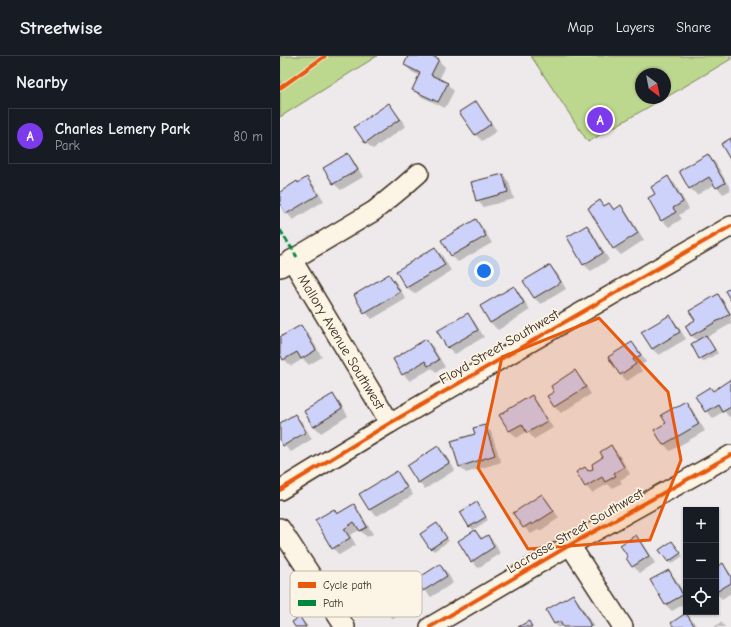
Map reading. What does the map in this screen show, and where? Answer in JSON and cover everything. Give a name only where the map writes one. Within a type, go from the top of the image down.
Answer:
[{"type":"street","points":[[286,264],[374,211],[419,173]]},
{"type":"street","name":"Floyd Street Southwest","points":[[280,490],[390,423],[731,226]]},
{"type":"street","name":"Mallory Avenue Southwest","points":[[286,264],[390,423]]},
{"type":"street","name":"Lacrosse Street Southwest","points":[[430,627],[570,545],[731,455]]},
{"type":"street","points":[[280,528],[308,571]]},
{"type":"street","points":[[570,545],[623,627]]},
{"type":"street","points":[[338,617],[345,627]]},
{"type":"highlighted area","points":[[599,318],[668,392],[681,460],[650,540],[528,549],[478,468],[502,357]]},
{"type":"green space","points":[[280,56],[377,56],[280,117]]},
{"type":"green space","points":[[531,56],[731,56],[731,59],[671,94],[671,68],[635,68],[635,104],[654,104],[588,142]]},
{"type":"building","points":[[408,56],[432,56],[439,59],[431,75],[448,83],[438,102],[412,90],[420,73],[404,65]]},
{"type":"building","points":[[476,101],[491,124],[475,135],[459,112]]},
{"type":"building","points":[[389,103],[400,119],[365,143],[354,127]]},
{"type":"building","points":[[731,138],[731,161],[721,144]]},
{"type":"building","points":[[348,153],[358,170],[333,184],[323,168]]},
{"type":"building","points":[[708,154],[725,183],[716,188],[709,177],[689,189],[679,171]]},
{"type":"building","points":[[503,174],[508,192],[476,201],[471,182]]},
{"type":"building","points":[[668,176],[683,202],[673,208],[676,212],[661,221],[648,198],[655,194],[651,187]]},
{"type":"building","points":[[307,177],[318,195],[286,214],[280,204],[280,192],[297,181],[298,183]]},
{"type":"building","points":[[600,200],[604,206],[609,203],[614,210],[621,205],[638,233],[613,249],[588,208]]},
{"type":"building","points":[[476,219],[486,236],[451,256],[441,240]]},
{"type":"building","points":[[587,225],[603,253],[583,265],[567,237]]},
{"type":"building","points":[[435,247],[445,265],[406,288],[396,271]]},
{"type":"building","points":[[550,265],[561,282],[534,298],[523,281]]},
{"type":"building","points":[[389,274],[400,292],[364,313],[354,295]]},
{"type":"building","points":[[514,286],[524,303],[490,323],[480,306]]},
{"type":"building","points":[[731,287],[731,301],[725,291]]},
{"type":"building","points":[[718,294],[730,314],[691,336],[685,326],[695,320],[689,311]]},
{"type":"building","points":[[468,313],[478,330],[447,348],[437,331]]},
{"type":"building","points":[[670,315],[680,332],[652,349],[641,332]]},
{"type":"building","points":[[301,325],[316,350],[301,359],[297,352],[283,360],[280,354],[280,337]]},
{"type":"building","points":[[706,335],[715,350],[699,359],[691,344]]},
{"type":"building","points":[[426,339],[439,360],[428,366],[425,361],[402,375],[393,359]]},
{"type":"building","points":[[632,342],[641,355],[633,359],[636,364],[620,375],[608,357]]},
{"type":"building","points":[[575,370],[586,387],[554,407],[547,396],[554,392],[551,386]]},
{"type":"building","points":[[731,379],[731,406],[722,411],[718,404],[705,412],[695,396],[710,387],[713,391]]},
{"type":"building","points":[[333,394],[342,409],[313,427],[304,411]]},
{"type":"building","points":[[532,395],[547,421],[527,433],[522,424],[509,431],[499,415]]},
{"type":"building","points":[[686,401],[699,424],[663,445],[654,430],[666,423],[661,415]]},
{"type":"building","points":[[295,414],[306,432],[283,446],[280,440],[280,423]]},
{"type":"building","points":[[485,425],[495,455],[459,467],[451,441],[475,434],[473,428]]},
{"type":"building","points":[[611,445],[624,467],[614,473],[616,476],[605,482],[602,477],[585,487],[576,472],[585,467],[588,471],[593,469],[592,464],[603,457],[600,452]]},
{"type":"building","points":[[438,446],[449,463],[418,483],[407,466]]},
{"type":"building","points":[[397,471],[407,488],[369,510],[359,494]]},
{"type":"building","points":[[542,494],[554,511],[532,525],[531,523],[523,528],[513,513]]},
{"type":"building","points":[[477,502],[486,517],[469,527],[460,512]]},
{"type":"building","points":[[354,504],[367,527],[360,531],[354,522],[344,529],[350,538],[332,549],[315,520],[334,509],[337,514]]},
{"type":"building","points":[[437,523],[447,538],[430,549],[420,534]]},
{"type":"building","points":[[475,530],[481,539],[488,535],[494,547],[471,562],[458,541]]},
{"type":"building","points":[[636,535],[649,556],[632,567],[626,558],[628,557],[620,545]]},
{"type":"building","points":[[672,541],[681,553],[668,562],[659,550]]},
{"type":"building","points":[[723,563],[731,577],[731,583],[719,590],[719,579],[719,566]]},
{"type":"building","points":[[440,564],[447,576],[423,591],[422,576]]},
{"type":"building","points":[[669,570],[683,595],[665,605],[650,580]]},
{"type":"building","points":[[573,594],[591,626],[563,627],[560,621],[554,624],[546,610]]},
{"type":"building","points":[[683,615],[687,615],[695,627],[674,627],[671,623]]},
{"type":"building","points":[[300,617],[306,627],[295,627],[292,622]]},
{"type":"building","points":[[529,621],[532,627],[518,627]]},
{"type":"marked path","points":[[280,230],[297,257]]},
{"type":"cycle path","points":[[280,88],[325,56]]},
{"type":"cycle path","points":[[280,490],[390,423],[731,226]]},
{"type":"cycle path","points":[[430,627],[570,545],[731,455]]},
{"type":"place","name":"Charles Lemery Park","points":[[600,120]]}]
